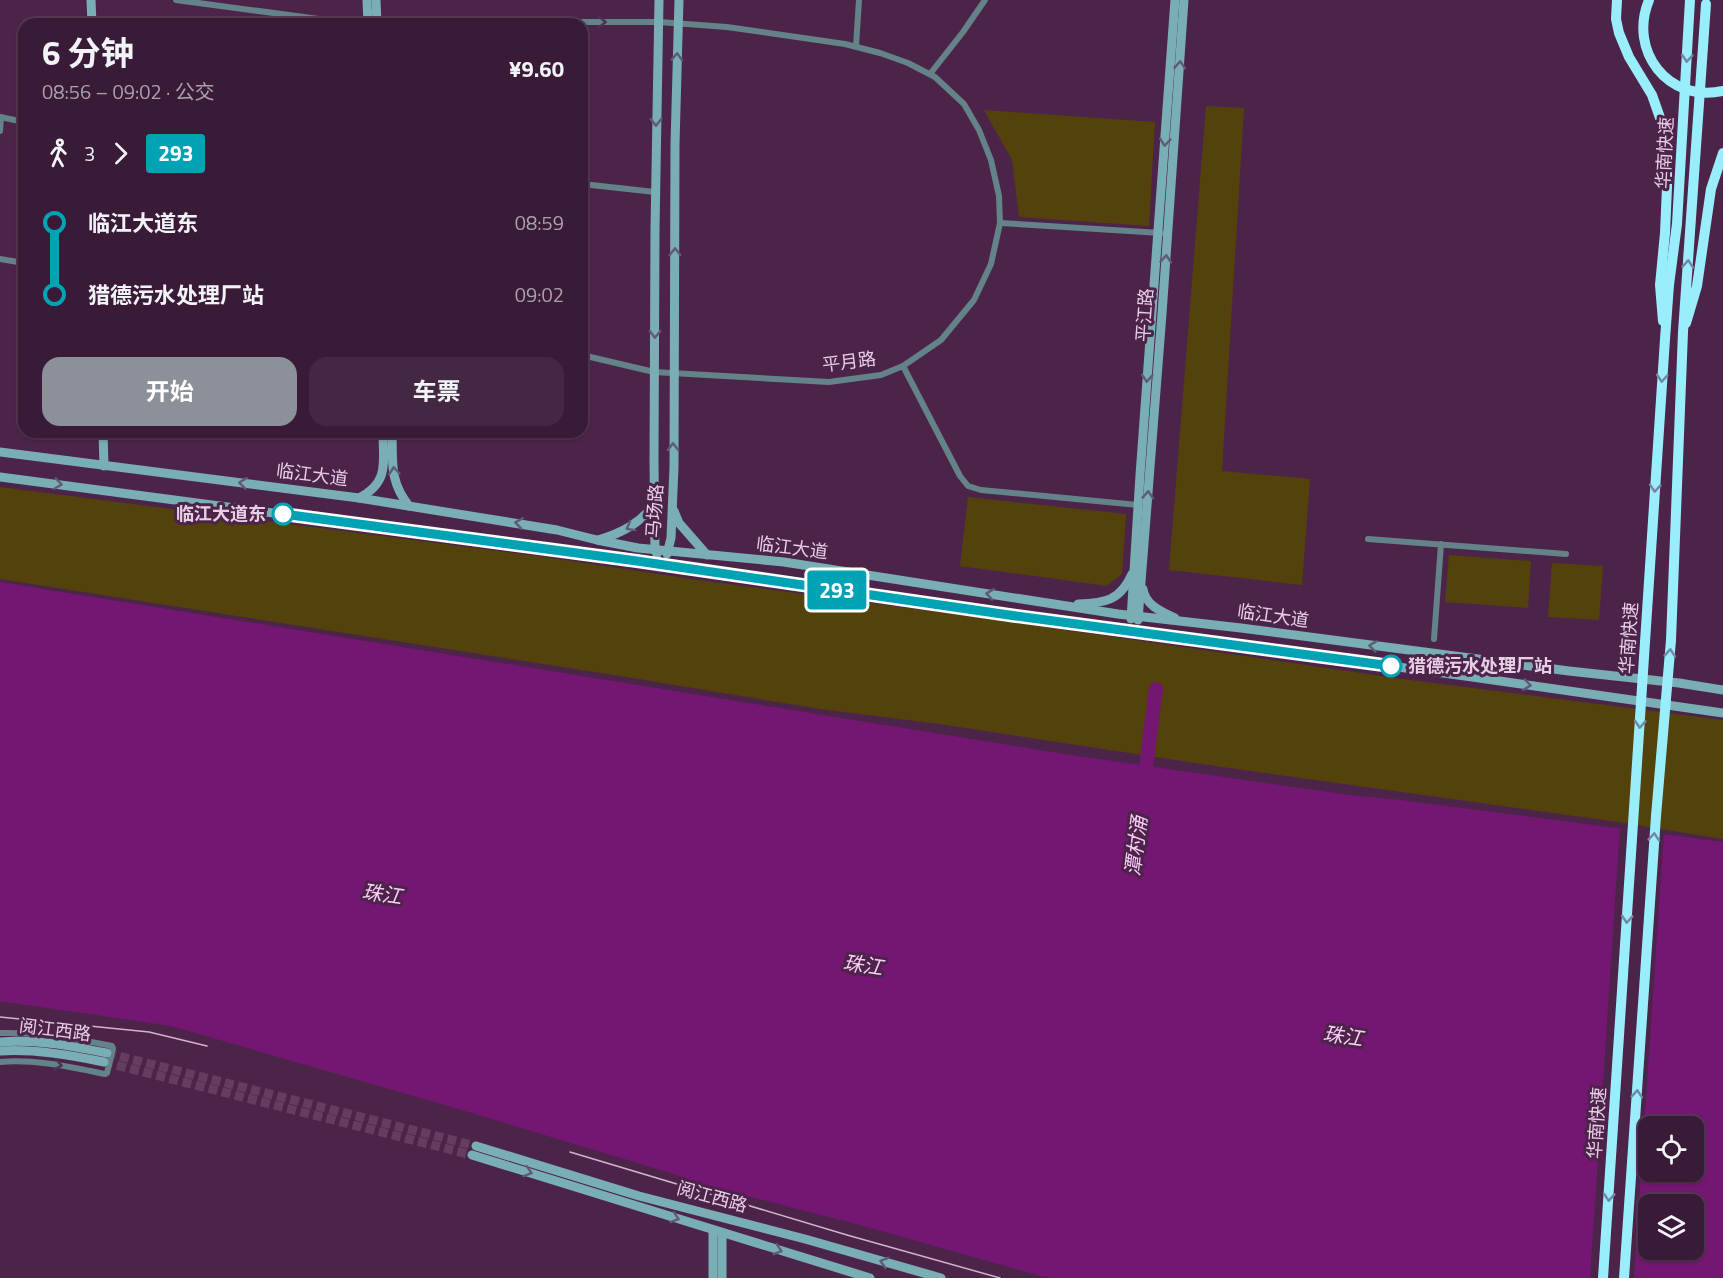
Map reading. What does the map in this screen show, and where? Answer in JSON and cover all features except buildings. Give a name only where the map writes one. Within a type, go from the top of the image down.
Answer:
[{"type":"highway","points":[[1617,0],[1616,19],[1619,33],[1629,57],[1652,95],[1665,132],[1667,187],[1660,285],[1665,339]]},
{"type":"highway","points":[[1649,0],[1643,25],[1646,51],[1660,73],[1679,86],[1704,93],[1723,91]]},
{"type":"highway","name":"华南快速","points":[[1604,1278],[1665,339],[1677,224],[1690,0]]},
{"type":"highway","name":"华南快速","points":[[1624,1278],[1656,816],[1671,640],[1683,332],[1706,2]]},
{"type":"highway","points":[[1683,332],[1697,286],[1711,189],[1723,153]]},
{"type":"main road","points":[[91,0],[92,18]]},
{"type":"main road","points":[[367,0],[372,18]]},
{"type":"main road","points":[[374,18],[376,0]]},
{"type":"main road","name":"马场路","points":[[659,0],[654,372],[655,550],[662,565]]},
{"type":"main road","name":"马场路","points":[[662,565],[671,538],[673,505],[679,0]]},
{"type":"main road","name":"平江路","points":[[1133,631],[1163,233],[1175,0]]},
{"type":"main road","name":"平江路","points":[[1138,569],[1138,505],[1184,0]]},
{"type":"main road","points":[[103,438],[104,466]]},
{"type":"main road","points":[[359,498],[375,489],[382,475],[383,438]]},
{"type":"main road","points":[[392,438],[394,478],[399,492],[409,506]]},
{"type":"main road","name":"临江大道","points":[[0,452],[359,498],[557,530],[638,548],[784,562],[1135,616],[1723,690]]},
{"type":"main road","name":"临江大道","points":[[0,477],[553,550],[1723,713]]},
{"type":"main road","points":[[597,540],[615,535],[639,521],[655,502],[663,511],[673,505],[679,523],[707,555]]},
{"type":"main road","points":[[553,550],[562,548],[565,543],[562,533],[557,530]]},
{"type":"main road","points":[[784,562],[775,570],[777,577],[784,582]]},
{"type":"main road","points":[[1059,604],[1106,602],[1123,590],[1138,569]]},
{"type":"main road","points":[[1138,569],[1143,593],[1148,602],[1183,622]]},
{"type":"main road","points":[[1016,616],[1022,615],[1025,606],[1019,598]]},
{"type":"main road","name":"阅江西路","points":[[0,1041],[56,1043],[106,1057],[0,1052]]},
{"type":"main road","name":"阅江西路","points":[[870,1278],[717,1232],[474,1150],[941,1278]]},
{"type":"main road","points":[[713,1278],[717,1232]]},
{"type":"main road","points":[[717,1232],[722,1278]]},
{"type":"street","name":"平月路","points":[[176,0],[311,18]]},
{"type":"street","points":[[856,46],[859,0]]},
{"type":"street","points":[[930,74],[985,0]]},
{"type":"street","name":"平月路","points":[[588,22],[678,22],[727,27],[856,46],[908,63],[930,74],[954,94],[964,104],[980,130],[991,160],[999,196],[1000,223],[991,264],[974,300],[941,340],[903,366],[881,375],[829,382],[654,372],[588,356]]},
{"type":"street","points":[[0,132],[0,117],[18,121]]},
{"type":"street","points":[[588,185],[655,192]]},
{"type":"street","points":[[1000,223],[1163,233]]},
{"type":"street","points":[[0,260],[18,262]]},
{"type":"street","points":[[903,366],[960,476],[968,486],[981,490],[1138,505]]},
{"type":"street","points":[[1368,539],[1566,554]]},
{"type":"street","points":[[1434,639],[1441,544]]},
{"type":"street","points":[[0,1033],[81,1039],[113,1048],[105,1074],[53,1063],[0,1062]]},
{"type":"shaded area","points":[[1206,106],[1244,108],[1222,471],[1310,479],[1302,585],[1169,570]]},
{"type":"shaded area","points":[[984,110],[1155,122],[1149,226],[1019,217],[1012,160]]},
{"type":"shaded area","points":[[0,487],[538,556],[1402,679],[1723,720],[1723,839],[939,724],[820,709],[0,579]]},
{"type":"shaded area","points":[[968,497],[1126,514],[1122,574],[1107,586],[960,566]]},
{"type":"shaded area","points":[[1449,555],[1531,561],[1528,608],[1445,602]]},
{"type":"shaded area","points":[[1552,563],[1603,566],[1599,620],[1548,617]]},
{"type":"water","name":"珠江","points":[[0,582],[1064,754],[1349,795],[1723,842],[1723,1278],[1048,1278],[860,1225],[704,1185],[445,1105],[171,1026],[0,1001]]},
{"type":"pier","points":[[1620,826],[1664,832],[1645,1116],[1638,1116],[1638,1182],[1640,1182],[1634,1278],[1590,1278]]},
{"type":"waterway","name":"潭村涌","points":[[1144,782],[1156,689]]},
{"type":"tunnel","points":[[107,1053],[476,1146]]},
{"type":"tunnel","points":[[104,1062],[472,1155]]},
{"type":"tram line","points":[[0,1017],[149,1032],[207,1046]]},
{"type":"tram line","points":[[570,1152],[1000,1278]]},
{"type":"bus line","name":"293","points":[[283,514],[1391,666]]},
{"type":"place","name":"临江大道东","points":[[283,514]]},
{"type":"place","name":"猎德污水处理厂站","points":[[1391,666]]}]
